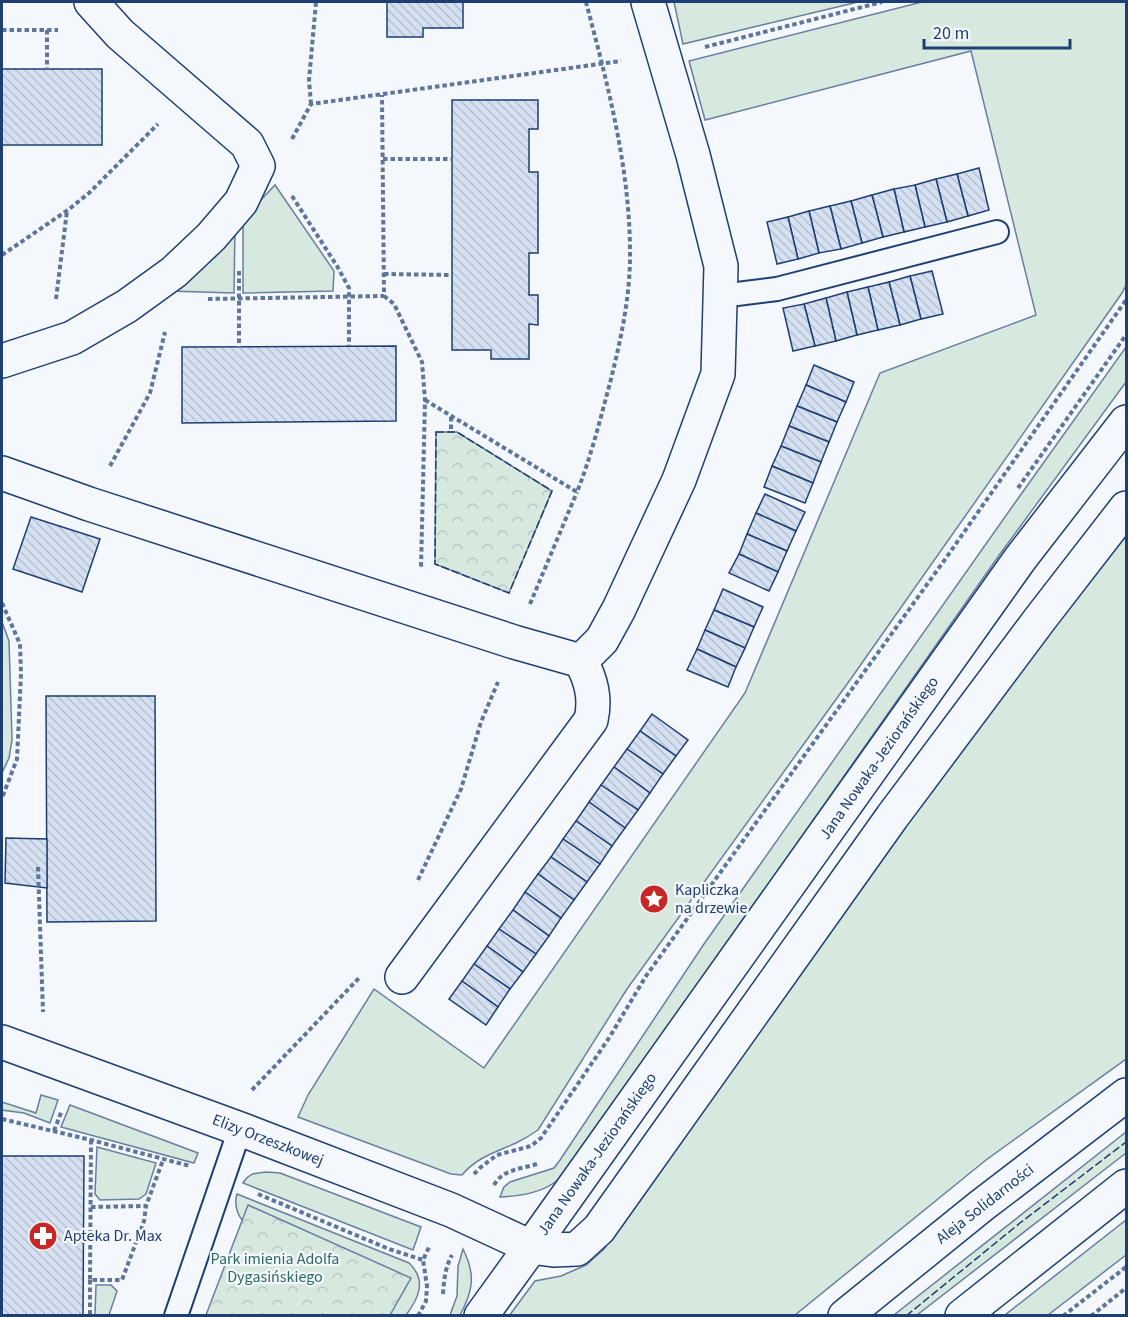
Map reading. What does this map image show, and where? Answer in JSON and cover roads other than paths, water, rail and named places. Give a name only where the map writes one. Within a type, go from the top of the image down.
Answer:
[{"type":"street","points":[[2,361],[72,338],[127,306],[159,296],[174,272],[212,237],[269,164],[120,34],[91,2]]},
{"type":"street","points":[[581,661],[602,640],[619,609],[679,480],[718,374],[721,266],[693,155],[648,2]]},
{"type":"street","name":"Jana Nowaka-Jeziorańskiego","points":[[1126,422],[1020,559],[531,1247],[553,1250],[577,1249],[599,1229],[892,817],[1126,508]]},
{"type":"street","points":[[2,472],[88,504],[514,642],[581,661],[592,688],[594,704],[591,720],[402,977]]},
{"type":"street","name":"Elizy Orzeszkowej","points":[[2,1042],[240,1129],[451,1210],[531,1247]]},
{"type":"street","name":"Aleja Solidarności","points":[[845,1316],[990,1198],[1126,1095]]},
{"type":"street","points":[[962,1316],[1126,1186]]},
{"type":"street","points":[[481,1316],[531,1247]]},
{"type":"lane","points":[[721,296],[777,289],[997,231]]},
{"type":"lane","points":[[176,1316],[240,1129]]},
{"type":"place","name":"Kapliczka na drzewie","points":[[654,899]]},
{"type":"place","name":"Apteka Dr. Max","points":[[43,1236]]},
{"type":"park label","name":"Park imienia Adolfa Dygasińskiego","points":[[275,1268]]}]
